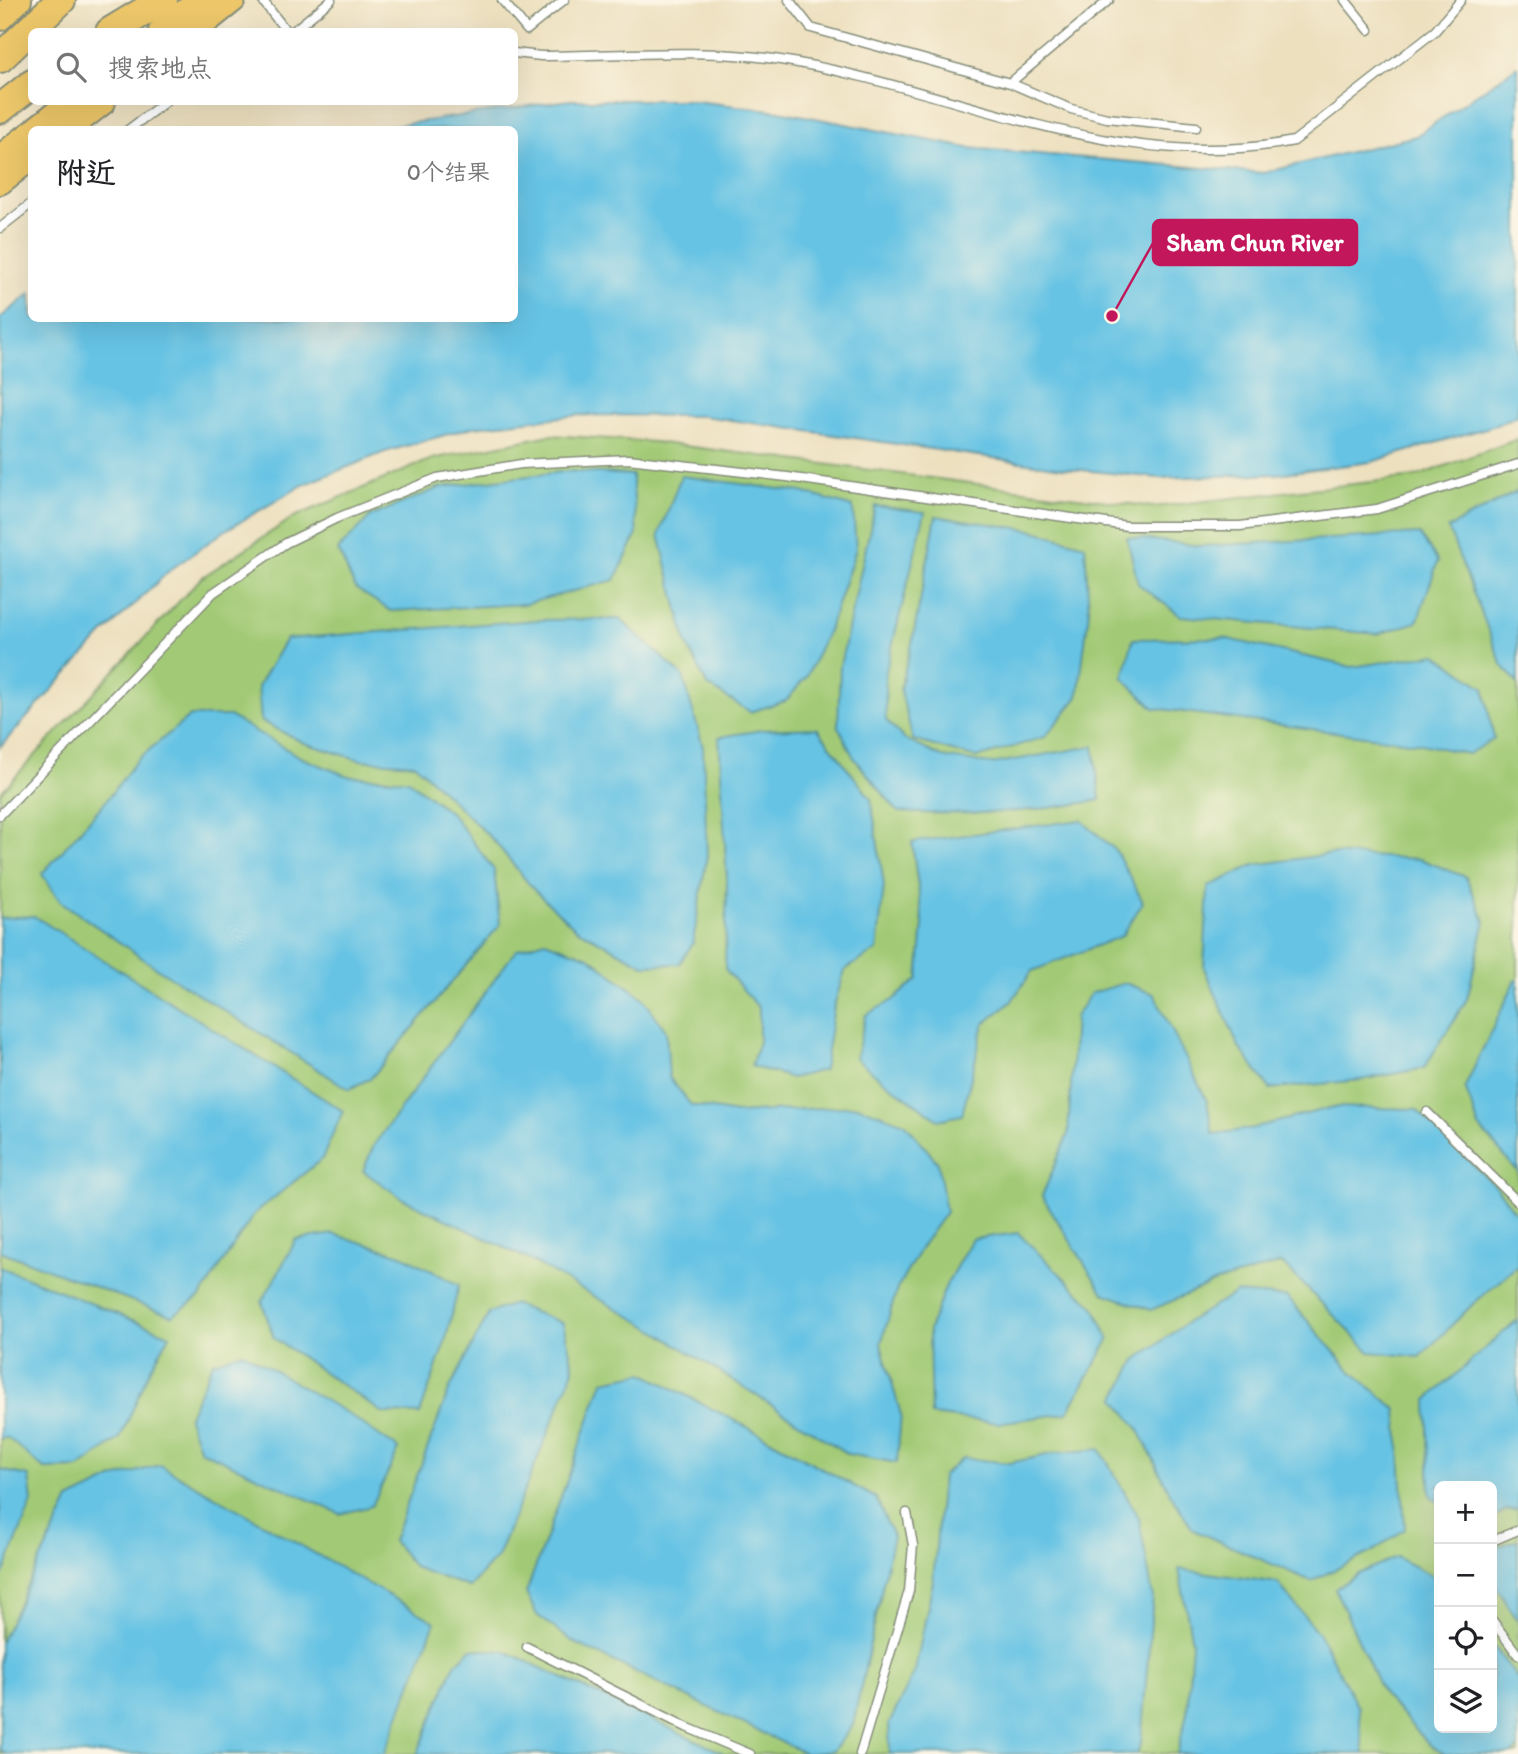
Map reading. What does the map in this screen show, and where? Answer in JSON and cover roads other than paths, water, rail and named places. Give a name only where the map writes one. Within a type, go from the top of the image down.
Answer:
[{"type":"highway","points":[[32,28],[61,0]]},
{"type":"highway","points":[[41,28],[78,0]]},
{"type":"highway","points":[[101,28],[135,0]]},
{"type":"highway","points":[[117,28],[163,0]]},
{"type":"highway","points":[[168,28],[203,0]]},
{"type":"highway","points":[[0,58],[28,31]]},
{"type":"highway","points":[[0,58],[28,38]]},
{"type":"highway","points":[[0,109],[28,87]]},
{"type":"highway","points":[[43,126],[70,105]]},
{"type":"highway","points":[[0,160],[28,138]]},
{"type":"main road","points":[[0,18],[19,0]]},
{"type":"main road","points":[[198,28],[233,0]]},
{"type":"main road","points":[[72,126],[99,105]]},
{"type":"main road","points":[[0,182],[28,160]]},
{"type":"lane","points":[[262,0],[286,28]]},
{"type":"lane","points":[[294,28],[331,0]]},
{"type":"lane","points":[[502,0],[527,30],[564,0]]},
{"type":"lane","points":[[789,0],[811,28],[1010,83],[1071,109],[1107,118],[1196,127]]},
{"type":"lane","points":[[1010,83],[1109,0]]},
{"type":"lane","points":[[1345,0],[1369,30]]},
{"type":"lane","points":[[518,53],[541,56],[700,53],[774,59],[885,83],[1051,130],[1121,144],[1206,150],[1271,146],[1294,141],[1435,31],[1461,0]]},
{"type":"lane","points":[[133,126],[161,105]]},
{"type":"lane","points":[[0,228],[28,206]]},
{"type":"lane","points":[[0,815],[214,593],[286,543],[337,518],[437,478],[521,464],[628,459],[787,477],[1126,526],[1240,526],[1377,509],[1518,464]]},
{"type":"lane","points":[[1427,1112],[1518,1202]]},
{"type":"lane","points":[[860,1754],[909,1591],[913,1545],[907,1513]]},
{"type":"lane","points":[[1497,1539],[1518,1531]]},
{"type":"lane","points":[[1497,1627],[1518,1655]]},
{"type":"lane","points":[[527,1647],[686,1727],[750,1754]]},
{"type":"water","points":[[1518,66],[1518,415],[1496,425],[1371,462],[1276,474],[1159,478],[1062,468],[703,416],[579,415],[473,427],[385,452],[303,485],[226,530],[170,570],[102,635],[0,747],[0,318],[28,295],[28,322],[518,322],[518,126],[391,126],[570,100],[686,100],[779,111],[968,148],[1263,173],[1416,136]]},
{"type":"water","points":[[568,471],[632,475],[637,534],[615,580],[525,604],[391,611],[355,588],[338,550],[371,516],[441,487]]},
{"type":"water","points":[[681,476],[802,492],[853,507],[856,549],[830,626],[807,676],[786,701],[750,712],[707,685],[686,642],[659,535]]},
{"type":"water","points":[[1518,491],[1518,684],[1502,665],[1448,528]]},
{"type":"water","points":[[875,506],[925,512],[885,675],[886,720],[904,739],[942,757],[991,764],[1094,746],[1100,800],[999,812],[898,812],[854,758],[838,726],[840,666]]},
{"type":"water","points":[[936,516],[1031,530],[1085,545],[1089,611],[1078,697],[1045,737],[977,758],[913,740],[900,688],[912,643]]},
{"type":"water","points":[[1419,534],[1438,561],[1417,622],[1378,634],[1181,616],[1138,584],[1127,537],[1202,546]]},
{"type":"water","points":[[620,619],[683,676],[703,747],[707,855],[693,943],[679,964],[644,965],[576,929],[534,890],[495,842],[415,764],[360,760],[304,743],[261,721],[258,686],[286,639],[537,620]]},
{"type":"water","points":[[1224,638],[1352,667],[1436,654],[1484,688],[1494,739],[1468,754],[1417,743],[1154,708],[1123,678],[1133,639]]},
{"type":"water","points":[[190,716],[229,716],[302,758],[348,776],[408,780],[452,814],[494,870],[500,925],[371,1078],[349,1089],[155,967],[60,901],[42,874],[105,802],[137,760]]},
{"type":"water","points":[[817,728],[871,799],[884,885],[877,950],[845,970],[834,1006],[824,1070],[792,1078],[751,1066],[759,1042],[759,1008],[725,969],[727,880],[719,737],[762,730]]},
{"type":"water","points":[[1081,820],[1116,851],[1143,902],[1122,936],[1032,971],[1011,1002],[984,1024],[962,1115],[938,1120],[856,1058],[866,1015],[893,1000],[918,979],[923,924],[912,842]]},
{"type":"water","points":[[1331,854],[1420,859],[1466,877],[1485,921],[1467,999],[1424,1068],[1361,1080],[1270,1089],[1239,1047],[1204,968],[1208,887],[1254,865]]},
{"type":"water","points":[[34,916],[343,1111],[322,1159],[254,1214],[201,1296],[172,1316],[0,1251],[0,918]]},
{"type":"water","points":[[545,941],[589,957],[643,998],[666,1031],[669,1077],[691,1105],[736,1113],[857,1106],[905,1123],[938,1163],[946,1212],[923,1244],[897,1289],[881,1344],[901,1415],[897,1463],[848,1454],[651,1328],[524,1257],[403,1199],[363,1171],[374,1145],[516,950]]},
{"type":"water","points":[[1518,980],[1518,1172],[1479,1127],[1465,1087],[1515,981]]},
{"type":"water","points":[[1125,983],[1154,994],[1207,1101],[1213,1134],[1250,1129],[1333,1107],[1416,1109],[1496,1187],[1518,1216],[1518,1265],[1472,1305],[1420,1357],[1370,1352],[1282,1263],[1216,1282],[1151,1310],[1103,1293],[1042,1196],[1068,1134],[1075,1017],[1091,993]]},
{"type":"water","points":[[1018,1233],[1094,1307],[1109,1340],[1067,1413],[998,1423],[931,1415],[929,1330],[947,1283],[972,1239]]},
{"type":"water","points":[[333,1234],[402,1255],[459,1285],[445,1342],[420,1414],[383,1413],[274,1338],[262,1302],[296,1240]]},
{"type":"water","points":[[0,1267],[170,1335],[151,1368],[120,1438],[79,1468],[44,1469],[8,1438],[0,1438]]},
{"type":"water","points":[[1236,1293],[1287,1297],[1349,1369],[1397,1410],[1405,1529],[1372,1552],[1311,1581],[1193,1530],[1170,1493],[1138,1428],[1115,1399],[1136,1360],[1189,1321]]},
{"type":"water","points":[[513,1304],[563,1323],[574,1370],[497,1557],[469,1587],[415,1568],[393,1541],[449,1390],[489,1313]]},
{"type":"water","points":[[1518,1321],[1518,1509],[1506,1510],[1497,1515],[1497,1481],[1434,1481],[1434,1499],[1430,1495],[1427,1400]]},
{"type":"water","points":[[243,1352],[345,1412],[399,1449],[372,1506],[340,1514],[200,1450],[188,1418],[213,1362]]},
{"type":"water","points":[[643,1373],[876,1498],[893,1536],[853,1725],[833,1751],[806,1754],[573,1642],[537,1615],[526,1593],[603,1381]]},
{"type":"water","points":[[1100,1449],[1139,1518],[1153,1597],[1141,1743],[1137,1754],[890,1754],[889,1724],[915,1671],[933,1581],[942,1476],[963,1458],[1009,1463],[1056,1453]]},
{"type":"water","points":[[160,1465],[435,1622],[384,1754],[6,1754],[0,1749],[0,1643],[69,1500],[114,1478]]},
{"type":"water","points":[[0,1470],[29,1476],[32,1502],[0,1582]]},
{"type":"water","points":[[1518,1540],[1518,1621],[1497,1588],[1497,1546]]},
{"type":"water","points":[[1396,1557],[1434,1576],[1434,1733],[1497,1733],[1497,1650],[1518,1680],[1518,1748],[1511,1754],[1445,1754],[1430,1745],[1384,1696],[1335,1589],[1358,1574]]},
{"type":"water","points":[[1179,1569],[1278,1583],[1319,1634],[1358,1707],[1364,1754],[1177,1754],[1187,1713],[1192,1642]]},
{"type":"water","points":[[471,1649],[505,1651],[725,1754],[417,1754],[455,1664]]},
{"type":"place","name":"Sham Chun River","points":[[1112,316]]}]
